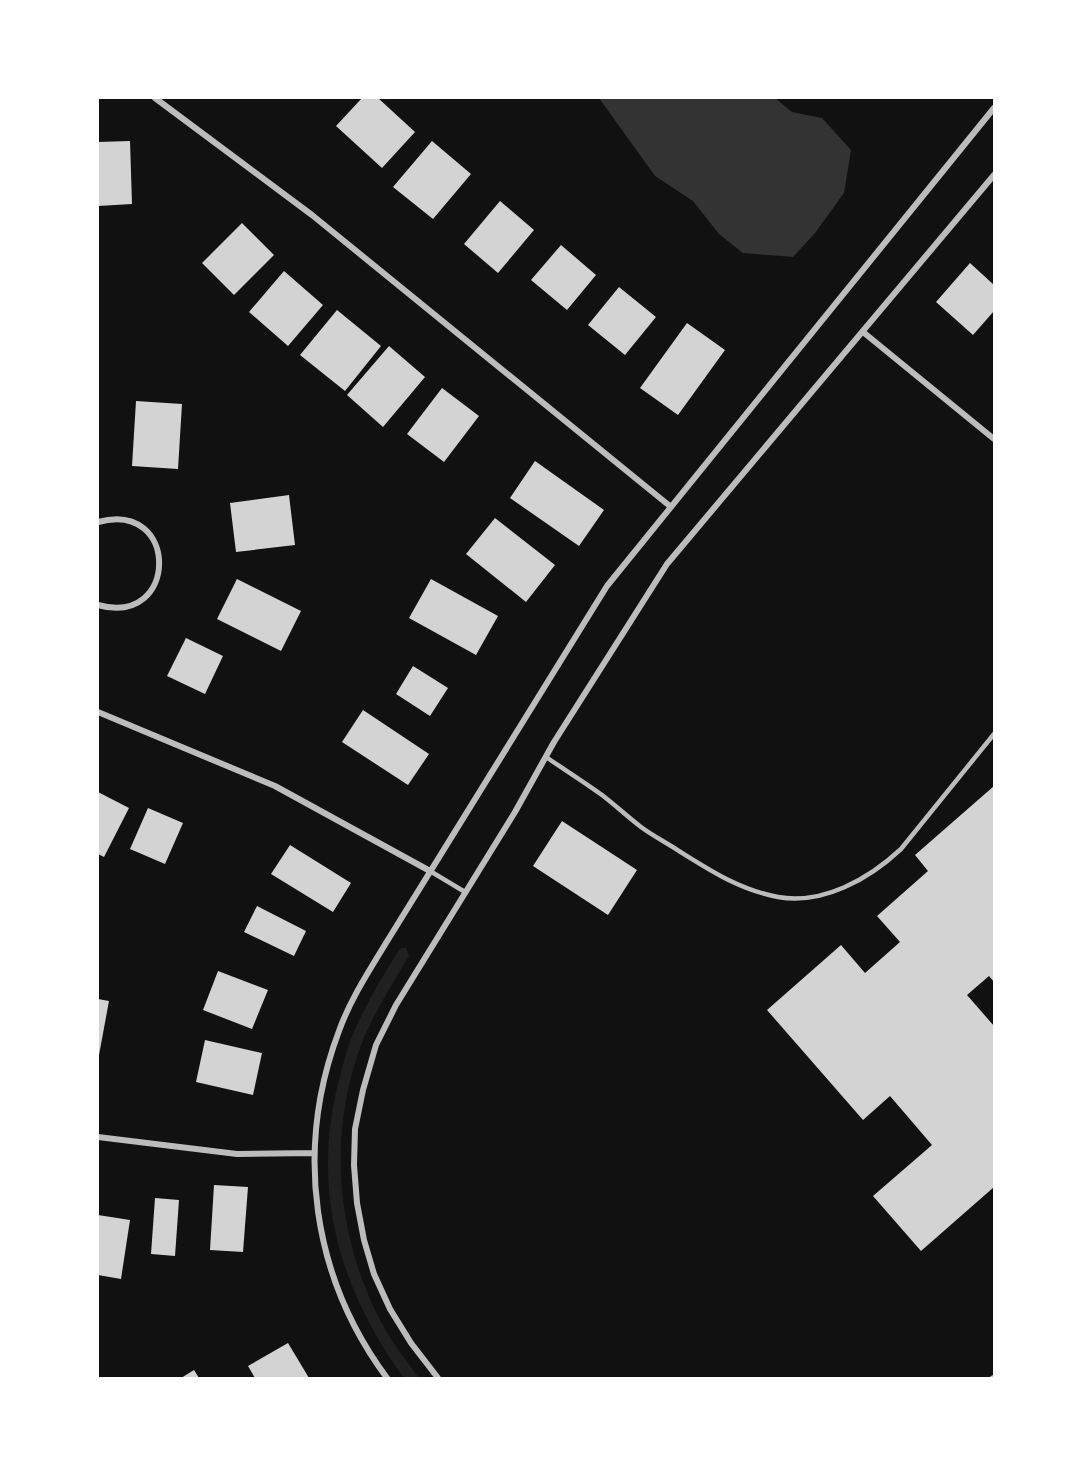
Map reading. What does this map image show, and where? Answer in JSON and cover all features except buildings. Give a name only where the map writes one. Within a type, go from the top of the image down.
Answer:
[{"type":"street","points":[[155,98],[312,215],[671,507]]},
{"type":"street","points":[[387,1378],[355,1328],[337,1288],[324,1250],[317,1208],[315,1125],[324,1080],[339,1031],[360,986],[606,586],[994,108]]},
{"type":"street","points":[[438,1378],[411,1344],[390,1310],[374,1274],[364,1240],[357,1203],[354,1165],[355,1130],[363,1090],[376,1045],[396,1005],[515,812],[546,757],[667,564],[994,175]]},
{"type":"street","points":[[863,332],[994,439]]},
{"type":"street","points":[[98,522],[110,518],[125,519],[139,525],[150,535],[158,548],[160,563],[158,578],[150,592],[139,602],[125,607],[110,608],[98,605]]},
{"type":"street","points":[[98,712],[275,786],[430,871]]},
{"type":"street","points":[[98,1137],[237,1154],[314,1153]]},
{"type":"lane","points":[[546,757],[602,795],[643,828],[728,882],[779,897],[801,897],[824,894],[845,887],[866,877],[886,863],[901,849],[994,734]]},
{"type":"lane","points":[[430,871],[465,892]]},
{"type":"shaded area","points":[[599,98],[775,98],[792,112],[822,118],[851,150],[844,193],[815,233],[793,257],[743,253],[719,234],[693,201],[655,176]]},
{"type":"shaded area","points":[[402,948],[406,948],[409,956],[368,1029],[352,1074],[341,1144],[341,1178],[352,1248],[363,1281],[386,1331],[419,1378],[404,1378],[380,1343],[361,1306],[346,1269],[335,1231],[329,1192],[328,1152],[332,1111],[347,1051],[368,1002]]}]
